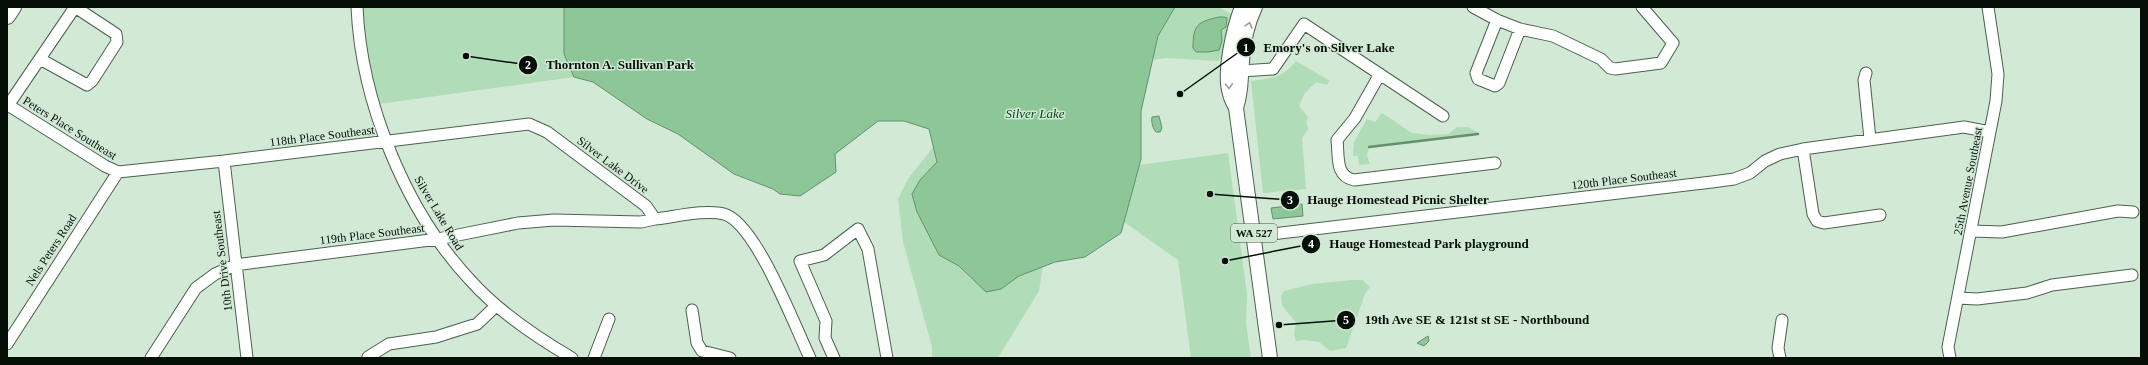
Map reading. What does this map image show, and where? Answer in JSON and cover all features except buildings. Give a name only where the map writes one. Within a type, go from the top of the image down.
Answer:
[{"type":"highway","points":[[7,16],[13,7]]},
{"type":"main road","name":"WA 527","points":[[1242,7],[1232,44],[1229,71],[1229,93],[1236,108],[1270,358]]},
{"type":"main road","name":"WA 527","points":[[1236,108],[1241,91],[1241,71],[1246,36],[1254,7]]},
{"type":"street","points":[[8,106],[75,7],[116,34],[117,42],[92,81],[87,84],[40,59]]},
{"type":"street","name":"Silver Lake Road","points":[[357,7],[367,76],[387,141],[404,181],[438,239],[452,260],[471,282],[496,306],[546,342],[572,358]]},
{"type":"street","points":[[1473,7],[1497,20],[1520,29],[1553,36],[1601,59],[1610,68],[1661,63],[1673,43],[1642,7]]},
{"type":"street","name":"25th Avenue Southeast","points":[[1950,358],[1948,347],[1996,101],[1998,74],[1988,7]]},
{"type":"street","points":[[1497,20],[1476,72],[1478,79],[1491,86],[1496,86],[1499,83],[1520,29]]},
{"type":"street","points":[[1241,71],[1273,69],[1304,24],[1443,116]]},
{"type":"street","points":[[1866,73],[1864,80],[1870,139]]},
{"type":"street","points":[[1380,74],[1355,118],[1337,140],[1340,173],[1346,178],[1354,180],[1495,162]]},
{"type":"street","name":"Peters Place Southeast","points":[[8,106],[105,166],[118,172]]},
{"type":"street","name":"118th Place Southeast","points":[[118,172],[224,161],[529,124]]},
{"type":"street","name":"Silver Lake Drive","points":[[529,124],[547,132],[646,206],[655,219]]},
{"type":"street","name":"120th Place Southeast","points":[[1254,236],[1734,179],[1750,173],[1765,161],[1780,154],[1803,149],[1964,127],[1990,132]]},
{"type":"street","points":[[1803,149],[1813,214],[1816,222],[1824,223],[1880,215]]},
{"type":"street","name":"10th Drive Southeast","points":[[224,161],[247,358]]},
{"type":"street","name":"Nels Peters Road","points":[[7,344],[118,172]]},
{"type":"street","points":[[655,219],[715,212],[726,214],[734,219],[744,230],[764,258],[810,358]]},
{"type":"street","points":[[1971,231],[2002,232],[2118,212],[2133,212]]},
{"type":"street","name":"119th Place Southeast","points":[[152,358],[196,288],[215,274],[235,265],[438,239],[525,223],[554,220],[641,222],[655,219]]},
{"type":"street","points":[[834,358],[825,338],[826,321],[800,261],[824,256],[858,229],[868,249],[887,358]]},
{"type":"street","points":[[1958,298],[1977,299],[2027,293],[2052,285],[2132,275]]},
{"type":"street","points":[[368,357],[388,344],[436,337],[477,324],[496,306]]},
{"type":"street","points":[[692,310],[697,343],[702,351],[730,358]]},
{"type":"street","points":[[594,358],[609,319]]},
{"type":"street","points":[[1780,358],[1778,348],[1782,320]]},
{"type":"shaded area","points":[[361,7],[564,7],[564,54],[574,77],[379,104],[368,59]]},
{"type":"shaded area","points":[[1175,7],[1218,7],[1234,15],[1225,55],[1218,61],[1165,58],[1153,60],[1158,36]]},
{"type":"shaded area","points":[[1296,61],[1330,81],[1327,85],[1316,82],[1305,93],[1299,106],[1308,117],[1306,123],[1309,128],[1302,138],[1306,189],[1263,193],[1251,81],[1271,78],[1281,74],[1291,67]]},
{"type":"shaded area","points":[[1382,113],[1412,133],[1429,135],[1448,134],[1457,127],[1468,127],[1479,133],[1369,147],[1367,155],[1370,164],[1359,165],[1358,156],[1353,156],[1354,142],[1367,119],[1375,122]]},
{"type":"shaded area","points":[[934,146],[937,162],[920,180],[929,233],[939,255],[959,266],[972,280],[1001,289],[1019,276],[1043,266],[1039,291],[998,358],[932,358],[932,347],[903,242],[898,199],[908,179]]},
{"type":"shaded area","points":[[1228,153],[1247,294],[1246,323],[1251,358],[1191,358],[1178,260],[1124,222],[1139,165]]},
{"type":"shaded area","points":[[1363,280],[1370,287],[1365,294],[1346,348],[1330,351],[1319,342],[1304,340],[1296,341],[1294,334],[1296,323],[1282,305],[1281,296],[1284,291],[1312,284]]},
{"type":"water","name":"Silver Lake","points":[[564,7],[1175,7],[1158,36],[1141,111],[1141,159],[1121,233],[1085,257],[1055,262],[1019,276],[1001,289],[986,292],[959,266],[939,255],[917,212],[912,194],[920,180],[937,162],[929,129],[904,121],[878,121],[835,154],[836,172],[800,196],[780,194],[773,189],[734,174],[678,134],[647,119],[593,82],[574,77],[564,54]]},
{"type":"water","points":[[1219,17],[1227,18],[1226,27],[1221,30],[1222,41],[1219,50],[1196,52],[1193,48],[1195,29],[1201,23]]},
{"type":"water","points":[[1159,116],[1162,128],[1160,132],[1156,132],[1152,125],[1152,117]]},
{"type":"water","points":[[1302,204],[1303,216],[1273,219],[1271,208]]},
{"type":"water","points":[[1428,336],[1429,341],[1424,346],[1417,343]]},
{"type":"waterway","points":[[1369,147],[1478,134]]},
{"type":"place","name":"Thornton A. Sullivan Park","points":[[466,56]]},
{"type":"place","name":"Emory's on Silver Lake","points":[[1180,94]]},
{"type":"place","name":"Hauge Homestead Picnic Shelter","points":[[1210,194]]},
{"type":"place","name":"Hauge Homestead Park playground","points":[[1225,261]]},
{"type":"place","name":"19th Ave SE & 121st st SE - Northbound","points":[[1279,325]]}]
